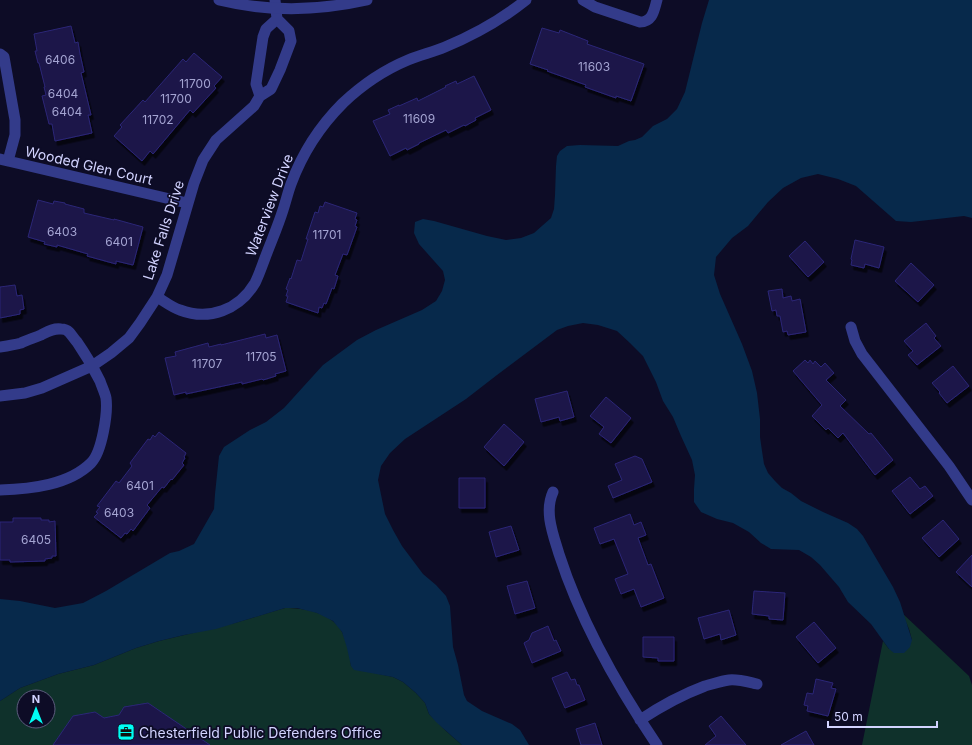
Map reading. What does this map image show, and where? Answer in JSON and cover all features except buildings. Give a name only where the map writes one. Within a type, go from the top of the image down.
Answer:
[{"type":"street","points":[[219,0],[249,6],[276,9],[345,5],[367,0]]},
{"type":"street","name":"Waterview Drive","points":[[157,296],[169,305],[197,315],[209,315],[223,311],[236,304],[247,294],[255,282],[283,210],[291,184],[302,159],[316,136],[338,109],[363,86],[380,74],[408,60],[444,48],[480,31],[514,10],[526,0]]},
{"type":"street","points":[[583,0],[595,7],[640,22],[646,22],[650,19],[657,0]]},
{"type":"street","points":[[260,96],[256,84],[263,37],[276,9]]},
{"type":"street","name":"Lake Falls Drive","points":[[0,396],[25,393],[42,388],[92,366],[112,353],[129,338],[140,323],[157,296],[167,275],[187,203],[203,160],[216,140],[254,106],[260,96],[271,89],[280,70],[291,41],[289,31],[276,9]]},
{"type":"street","points":[[0,54],[4,57],[15,120],[14,135],[4,160]]},
{"type":"street","name":"Wooded Glen Court","points":[[4,160],[187,203]]},
{"type":"street","points":[[851,327],[855,341],[862,354],[949,466],[972,500]]},
{"type":"street","points":[[0,347],[19,343],[54,329],[66,330],[86,354],[103,388],[106,398],[106,419],[103,435],[93,461],[81,472],[67,479],[42,486],[0,490]]},
{"type":"street","points":[[553,492],[549,506],[549,516],[554,539],[567,578],[582,615],[614,678],[657,745]]},
{"type":"street","points":[[640,720],[664,704],[718,682],[730,680],[747,681],[756,684]]},
{"type":"green space","points":[[285,608],[301,609],[317,613],[332,620],[342,632],[348,649],[351,666],[393,677],[403,682],[425,703],[429,714],[462,745],[0,745],[0,701],[16,691],[16,729],[56,729],[56,689],[18,689],[58,674],[94,665],[136,648],[235,623]]},
{"type":"green space","points":[[902,613],[969,676],[972,685],[972,745],[862,745],[883,641],[889,649],[912,640]]},
{"type":"water","points":[[709,0],[972,0],[972,218],[964,216],[911,222],[896,221],[856,186],[838,179],[818,174],[801,178],[783,188],[768,202],[748,226],[732,238],[716,257],[714,275],[720,294],[752,371],[757,393],[760,419],[760,437],[764,464],[768,473],[782,488],[801,501],[848,523],[857,529],[863,536],[893,587],[900,602],[912,640],[910,647],[904,653],[894,653],[889,649],[871,624],[848,602],[839,587],[811,557],[799,550],[771,549],[761,543],[749,532],[733,523],[717,519],[701,512],[694,502],[695,475],[692,460],[643,356],[617,331],[598,325],[583,323],[557,330],[466,399],[405,439],[390,453],[381,466],[378,480],[385,514],[402,546],[423,574],[446,596],[450,606],[453,647],[464,695],[467,701],[482,711],[512,724],[520,730],[529,745],[462,745],[436,722],[429,714],[425,703],[403,682],[393,677],[354,670],[351,666],[342,632],[333,621],[317,613],[297,608],[285,608],[216,629],[184,635],[136,648],[94,665],[58,674],[16,689],[16,691],[0,701],[0,599],[20,601],[55,608],[83,603],[170,553],[179,551],[194,544],[214,509],[219,456],[224,447],[250,430],[266,422],[284,408],[323,365],[357,340],[422,310],[436,301],[442,291],[445,280],[443,271],[419,244],[414,233],[415,222],[423,219],[434,221],[506,240],[521,238],[534,233],[551,218],[554,209],[557,156],[560,151],[567,146],[618,146],[635,140],[642,137],[653,126],[667,119],[677,109],[685,92]]},
{"type":"place","name":"Chesterfield Public Defenders Office","points":[[126,732]]}]
